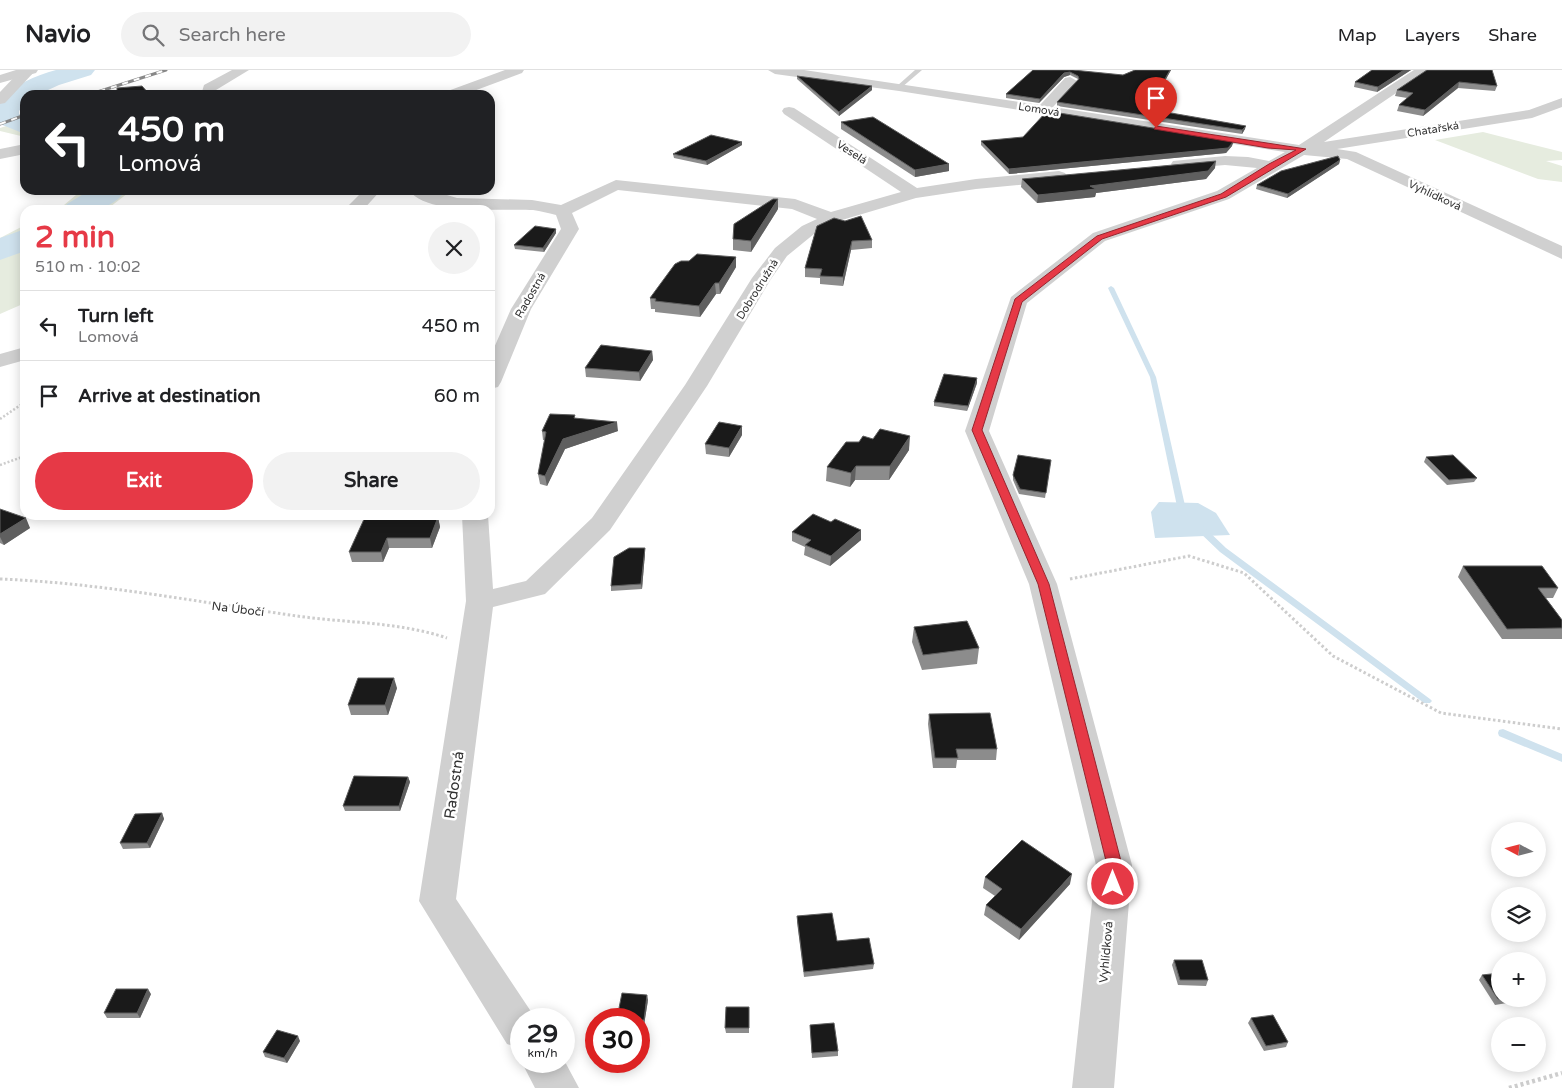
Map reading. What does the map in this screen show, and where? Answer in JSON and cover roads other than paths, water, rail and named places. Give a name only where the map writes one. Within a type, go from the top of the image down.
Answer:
[{"type":"street","points":[[0,79],[30,70]]},
{"type":"street","points":[[0,100],[30,70]]},
{"type":"street","points":[[209,90],[209,88],[242,70]]},
{"type":"street","points":[[463,90],[517,70]]},
{"type":"street","name":"Lomová","points":[[775,70],[1044,109],[1268,146],[1303,149]]},
{"type":"street","name":"Vyhlídková","points":[[1093,1088],[1114,865],[1043,584],[977,430],[1018,301],[1099,238],[1223,195],[1303,149],[1424,70]]},
{"type":"street","points":[[1044,109],[1070,81]]},
{"type":"street","name":"Chatařská","points":[[1303,149],[1532,114],[1562,102]]},
{"type":"street","name":"Veselá","points":[[789,111],[914,193]]},
{"type":"street","name":"Vyhlídková","points":[[1303,149],[1350,155],[1562,253]]},
{"type":"street","points":[[0,154],[20,150]]},
{"type":"street","points":[[1159,166],[1227,160],[1254,161],[1271,166]]},
{"type":"street","name":"Dobrodružná","points":[[480,601],[535,588],[601,524],[696,386],[762,278],[781,252],[808,230],[832,218],[914,193],[976,184],[1082,174]]},
{"type":"street","points":[[424,195],[428,198],[457,202],[535,205],[563,211],[616,186],[795,204],[832,218]]},
{"type":"street","points":[[358,205],[368,195]]},
{"type":"street","name":"Radostná","points":[[495,370],[521,308],[570,229],[563,211]]},
{"type":"street","points":[[0,361],[20,355]]},
{"type":"street","name":"Radostná","points":[[475,520],[480,601],[437,901],[510,1014]]},
{"type":"street","points":[[548,1073],[558,1088]]},
{"type":"lane","points":[[899,87],[919,70]]},
{"type":"water","points":[[1159,502],[1198,503],[1216,513],[1230,535],[1155,538],[1151,512]]},
{"type":"waterway","points":[[28,90],[40,84],[83,70]]},
{"type":"waterway","points":[[20,96],[6,110],[7,118],[20,124]]},
{"type":"waterway","points":[[86,205],[103,195]]},
{"type":"waterway","points":[[0,250],[20,241]]},
{"type":"waterway","points":[[1111,288],[1153,377],[1182,511],[1185,514]]},
{"type":"waterway","points":[[1200,528],[1223,550],[1427,701]]},
{"type":"waterway","points":[[1503,733],[1562,758]]},
{"type":"railway","points":[[104,90],[166,70]]},
{"type":"railway","points":[[0,124],[20,117]]}]
